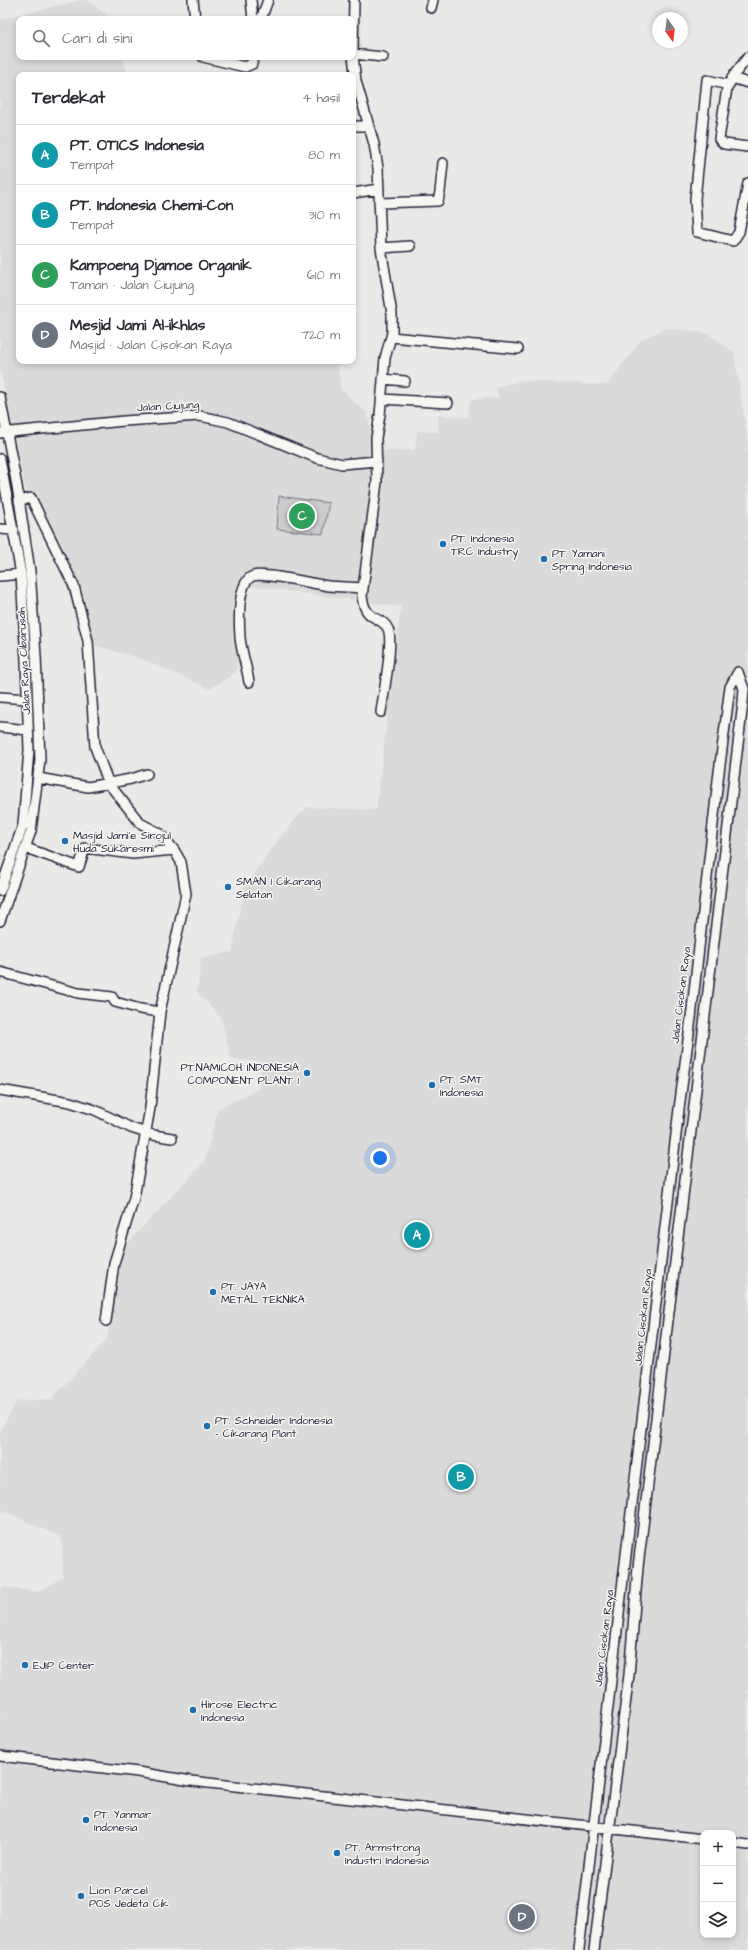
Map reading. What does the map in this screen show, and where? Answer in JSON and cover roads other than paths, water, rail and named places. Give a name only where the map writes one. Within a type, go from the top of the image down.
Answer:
[{"type":"street","points":[[193,0],[195,16]]},
{"type":"street","points":[[251,0],[253,16]]},
{"type":"street","points":[[262,16],[268,0]]},
{"type":"street","points":[[354,0],[354,16]]},
{"type":"street","points":[[356,54],[383,56]]},
{"type":"street","points":[[748,57],[731,82],[720,141],[724,144],[748,147]]},
{"type":"street","points":[[216,60],[245,67],[252,64],[253,60]]},
{"type":"street","points":[[354,60],[355,72]]},
{"type":"street","points":[[748,83],[708,80],[695,200],[697,232],[733,241],[739,232],[748,183]]},
{"type":"street","points":[[356,81],[369,126],[378,168],[381,248],[392,314],[391,337],[385,358],[382,399],[376,443],[377,482],[362,588],[363,602],[366,612],[386,626],[388,631],[389,649],[381,712]]},
{"type":"street","points":[[356,126],[369,126]]},
{"type":"street","points":[[379,203],[438,201],[443,163]]},
{"type":"street","points":[[356,193],[379,189]]},
{"type":"street","points":[[381,248],[410,246]]},
{"type":"street","points":[[391,337],[518,349]]},
{"type":"street","points":[[383,379],[405,380]]},
{"type":"street","name":"Jalan Raya Cibarusah","points":[[0,397],[3,433],[19,501],[33,601],[39,710],[38,778],[31,834],[0,921]]},
{"type":"street","points":[[382,399],[448,403]]},
{"type":"street","name":"Jalan Ciujung","points":[[3,433],[124,421],[200,416],[228,422],[317,458],[342,464],[377,461]]},
{"type":"street","name":"Jalan Raya Cibarusah","points":[[0,459],[21,574],[26,661],[29,759],[21,832],[0,891]]},
{"type":"street","points":[[19,501],[31,498],[74,586],[88,641],[95,747],[109,784],[140,823],[161,834],[174,850],[181,862],[186,894],[160,1012],[151,1095],[133,1203],[120,1238],[114,1263],[106,1321]]},
{"type":"street","points":[[0,529],[14,530]]},
{"type":"street","points":[[0,576],[21,574]]},
{"type":"street","points":[[249,682],[240,637],[242,592],[244,584],[248,579],[252,576],[265,575],[329,586],[362,588]]},
{"type":"street","points":[[594,1950],[608,1828],[628,1681],[637,1575],[745,704],[746,689],[738,672],[730,687],[746,689]]},
{"type":"street","name":"Jalan Cisokan Raya","points":[[579,1950],[730,687]]},
{"type":"street","points":[[0,697],[27,699]]},
{"type":"street","points":[[728,702],[745,704]]},
{"type":"street","points":[[0,727],[28,730]]},
{"type":"street","points":[[38,778],[82,786],[109,784],[147,774]]},
{"type":"street","points":[[26,788],[37,789]]},
{"type":"street","points":[[21,832],[31,834]]},
{"type":"street","points":[[26,848],[80,867],[85,848],[133,854],[174,850]]},
{"type":"street","points":[[0,972],[78,992],[107,995],[112,997],[115,1002],[140,1009],[160,1012]]},
{"type":"street","points":[[0,1090],[84,1106],[145,1133],[172,1138]]},
{"type":"street","points":[[0,1756],[138,1772],[191,1781],[700,1839]]},
{"type":"street","points":[[736,1843],[748,1845]]},
{"type":"place","name":"Kampoeng Djamoe Organik","points":[[302,516]]},
{"type":"place","name":"PT. Indonesia TRC Industry","points":[[443,544]]},
{"type":"place","name":"PT. Yamani Spring Indonesia","points":[[544,559]]},
{"type":"place","name":"Masjid Jami'e Sirojul Huda Sukaresmi","points":[[65,841]]},
{"type":"place","name":"SMAN 1 Cikarang Selatan","points":[[228,887]]},
{"type":"place","name":"PT.NAMICOH INDONESIA COMPONENT PLANT 1","points":[[307,1073]]},
{"type":"place","name":"PT. SMT Indonesia","points":[[432,1085]]},
{"type":"place","name":"PT. OTICS Indonesia","points":[[417,1235]]},
{"type":"place","name":"PT. JAYA METAL TEKNIKA","points":[[213,1292]]},
{"type":"place","name":"PT. Schneider Indonesia - Cikarang Plant","points":[[207,1426]]},
{"type":"place","name":"PT. Indonesia Chemi-Con","points":[[461,1477]]},
{"type":"place","name":"EJIP Center","points":[[25,1665]]},
{"type":"place","name":"Hirose Electric Indonesia","points":[[193,1710]]},
{"type":"place","name":"PT. Yanmar Indonesia","points":[[86,1820]]},
{"type":"place","name":"PT. Armstrong Industri Indonesia","points":[[337,1853]]},
{"type":"place","name":"Lion Parcel POS Jedeta Cik","points":[[81,1896]]},
{"type":"place","name":"Mesjid Jami Al-ikhlas","points":[[522,1917]]}]
